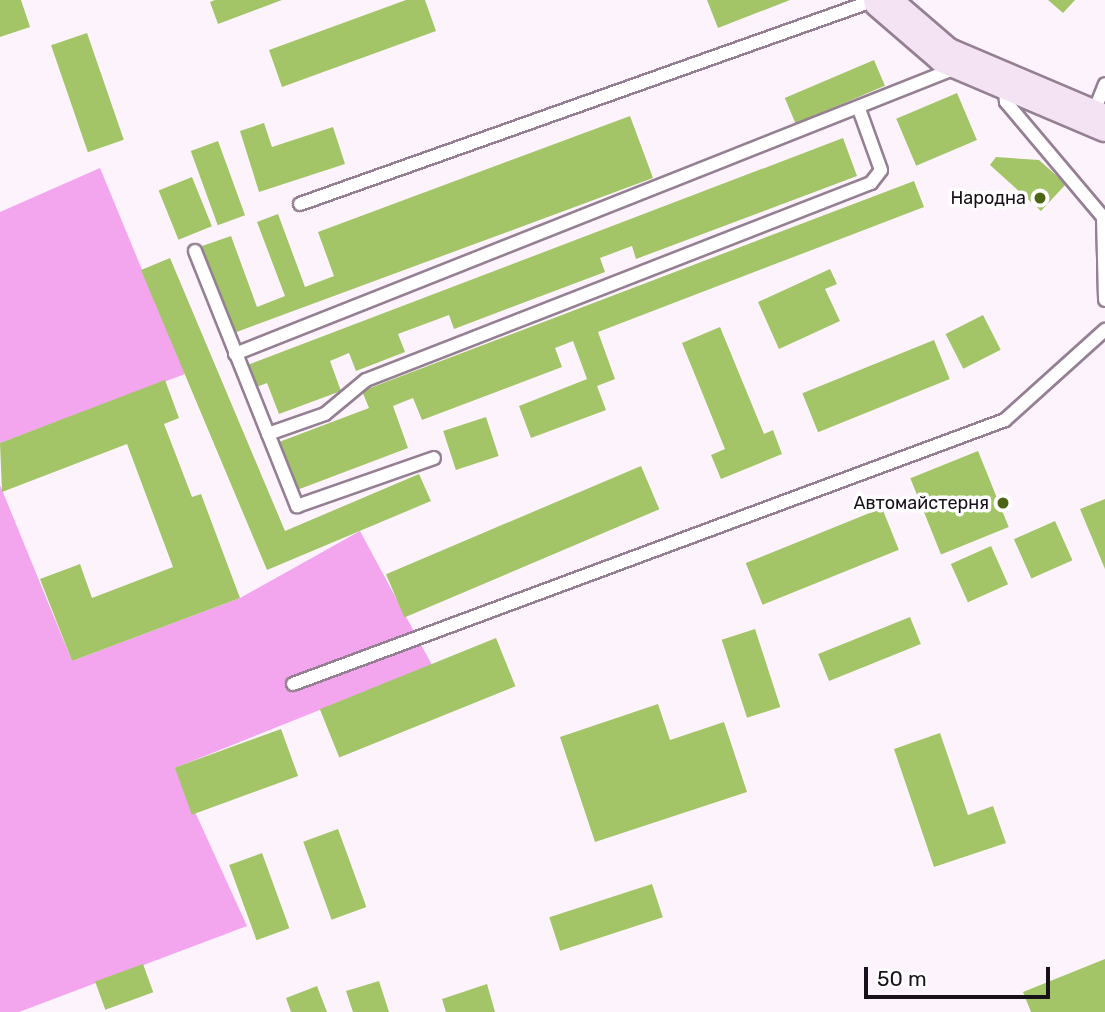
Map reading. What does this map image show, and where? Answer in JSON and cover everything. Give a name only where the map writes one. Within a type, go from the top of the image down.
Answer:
[{"type":"street","points":[[881,0],[945,55],[1098,120]]},
{"type":"lane","points":[[300,204],[875,0]]},
{"type":"lane","points":[[235,354],[859,110],[965,64]]},
{"type":"lane","points":[[1004,82],[1006,102],[1103,218],[1105,300]]},
{"type":"lane","points":[[1098,120],[1105,84]]},
{"type":"lane","points":[[268,434],[325,414],[366,380],[871,183],[881,170],[859,110]]},
{"type":"lane","points":[[195,251],[268,434],[290,497],[302,507],[434,458]]},
{"type":"lane","points":[[293,684],[1004,420],[1105,330]]},
{"type":"shaded area","points":[[100,168],[185,374],[0,443],[0,212]]},
{"type":"shaded area","points":[[0,485],[72,661],[240,598],[360,531],[432,665],[175,768],[247,926],[19,1012],[0,1012]]},
{"type":"building","points":[[0,0],[21,0],[30,27],[0,37]]},
{"type":"building","points":[[215,0],[282,0],[218,24],[210,2]]},
{"type":"building","points":[[406,0],[425,0],[436,31],[282,87],[269,50]]},
{"type":"building","points":[[707,0],[790,0],[718,28]]},
{"type":"building","points":[[1048,0],[1075,0],[1063,13]]},
{"type":"building","points":[[87,33],[124,140],[88,152],[51,45]]},
{"type":"building","points":[[874,60],[885,86],[796,124],[785,98]]},
{"type":"building","points":[[957,93],[977,140],[916,166],[896,119]]},
{"type":"building","points":[[630,116],[653,178],[234,333],[202,246],[231,236],[257,307],[285,296],[257,222],[278,214],[305,287],[334,276],[318,232]]},
{"type":"building","points":[[264,123],[272,147],[333,127],[345,164],[259,192],[240,131]]},
{"type":"building","points":[[843,138],[857,176],[636,259],[632,246],[600,258],[605,272],[454,329],[449,315],[398,334],[405,352],[356,371],[349,353],[330,361],[341,391],[279,414],[267,383],[254,388],[245,366]]},
{"type":"building","points":[[218,141],[245,215],[218,225],[191,151]]},
{"type":"building","name":"Народна","points":[[996,157],[1039,160],[1066,184],[1041,211],[990,165]]},
{"type":"building","points":[[192,177],[212,226],[178,240],[159,190]]},
{"type":"building","points":[[914,181],[924,207],[598,332],[615,379],[597,386],[606,410],[531,438],[519,406],[587,379],[573,341],[555,348],[562,367],[422,420],[413,398],[393,406],[408,448],[297,490],[279,442],[369,408],[362,391]]},
{"type":"building","points":[[170,258],[285,531],[419,474],[431,501],[267,570],[141,270]]},
{"type":"building","points":[[830,269],[837,284],[825,289],[840,321],[779,349],[758,302]]},
{"type":"building","points":[[983,315],[1001,350],[963,369],[946,334]]},
{"type":"building","points":[[720,327],[764,434],[773,430],[782,454],[721,479],[711,455],[725,449],[682,343]]},
{"type":"building","points":[[934,340],[950,379],[818,432],[802,393]]},
{"type":"building","points":[[165,380],[179,418],[164,424],[192,497],[201,494],[240,598],[72,661],[40,579],[80,564],[92,598],[173,567],[127,444],[2,492],[0,443]]},
{"type":"building","points":[[486,417],[499,456],[456,470],[443,431]]},
{"type":"building","points":[[978,451],[1009,527],[941,554],[910,478]]},
{"type":"building","points":[[641,466],[659,509],[404,617],[386,574]]},
{"type":"building","points":[[1105,499],[1105,569],[1080,509]]},
{"type":"building","points":[[882,508],[899,550],[763,605],[746,563]]},
{"type":"building","points":[[1055,521],[1072,560],[1031,579],[1014,539]]},
{"type":"building","points":[[991,546],[1008,584],[968,602],[951,564]]},
{"type":"building","points":[[910,617],[921,644],[829,681],[818,654]]},
{"type":"building","points":[[755,629],[780,707],[747,718],[722,640]]},
{"type":"building","points":[[496,638],[515,686],[339,757],[320,709]]},
{"type":"building","points":[[658,704],[670,740],[724,722],[747,792],[595,842],[560,737]]},
{"type":"building","points":[[281,729],[298,776],[192,815],[175,768]]},
{"type":"building","points":[[940,733],[968,815],[993,806],[1006,843],[934,867],[894,749]]},
{"type":"building","points":[[338,829],[366,907],[332,920],[303,842]]},
{"type":"building","points":[[262,853],[289,928],[256,940],[229,865]]},
{"type":"building","points":[[652,884],[663,917],[560,951],[549,917]]},
{"type":"building","points":[[1105,959],[1105,1012],[1031,1012],[1023,992]]},
{"type":"building","points":[[143,964],[153,992],[105,1010],[95,981]]},
{"type":"building","points":[[379,981],[389,1012],[353,1012],[346,991]]},
{"type":"building","points":[[487,984],[495,1012],[446,1012],[442,999]]},
{"type":"building","points":[[317,986],[327,1012],[291,1012],[286,998]]},
{"type":"place","name":"Народна","points":[[1040,198]]},
{"type":"place","name":"Автомайстерня","points":[[1003,503]]}]
